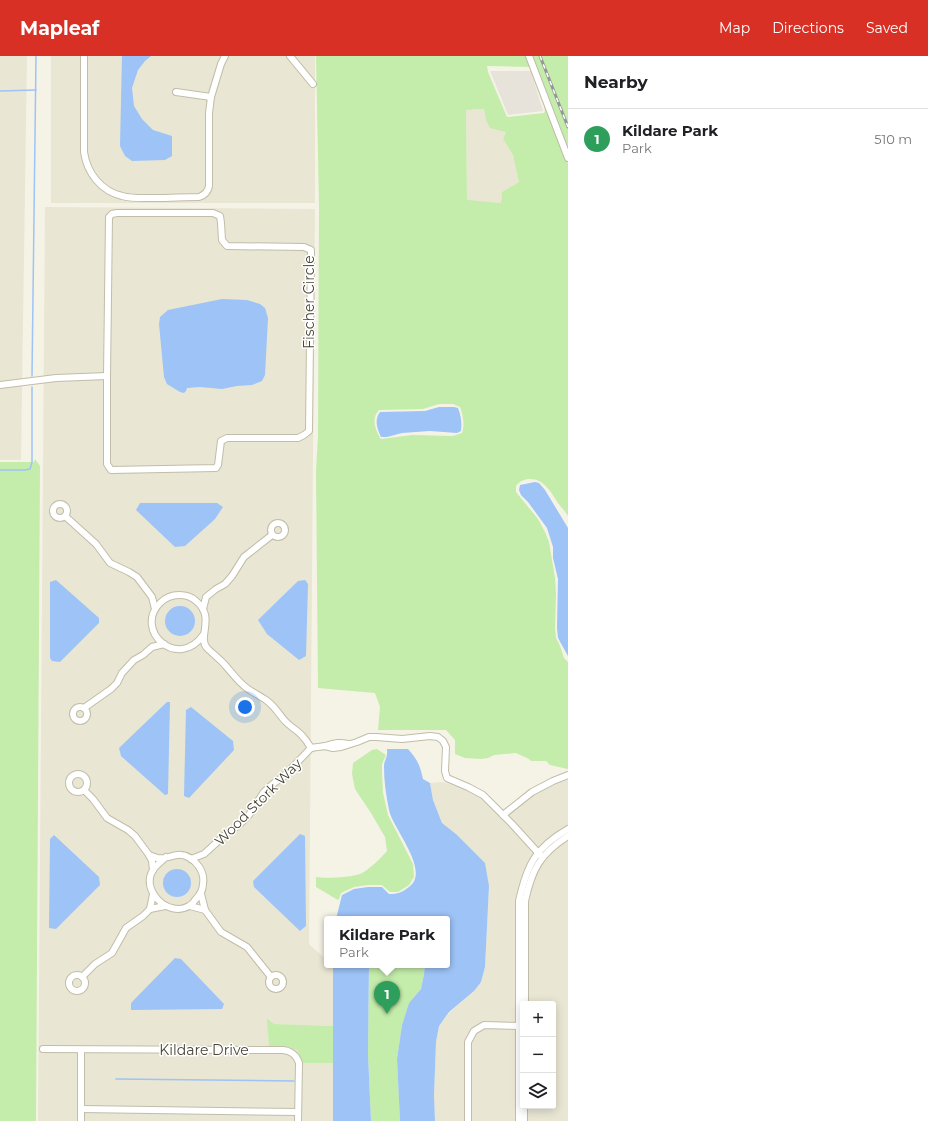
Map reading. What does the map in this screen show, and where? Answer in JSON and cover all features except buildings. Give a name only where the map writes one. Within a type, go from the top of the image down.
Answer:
[{"type":"street","points":[[84,56],[85,160],[90,172],[99,183],[110,192],[123,197],[134,198],[199,197],[208,192],[210,97],[225,56]]},
{"type":"street","points":[[290,56],[313,84]]},
{"type":"street","points":[[529,56],[568,158]]},
{"type":"street","points":[[176,92],[210,97]]},
{"type":"street","name":"Fischer Circle","points":[[213,213],[220,216],[222,240],[227,246],[304,247],[311,250],[309,430],[304,435],[298,438],[227,438],[221,442],[218,465],[216,468],[111,470],[107,464],[107,376],[109,217],[112,214],[213,213]]},
{"type":"street","points":[[0,385],[56,378],[107,376]]},
{"type":"street","points":[[65,516],[96,544],[110,563],[137,577],[152,597],[155,609]]},
{"type":"street","points":[[193,599],[206,597],[216,588],[225,584],[244,557],[272,535]]},
{"type":"street","points":[[204,634],[194,645],[187,648],[171,648],[164,644],[156,636],[153,629],[152,623],[155,609],[164,600],[172,596],[185,596],[198,602],[203,609],[206,619],[204,634],[206,647]]},
{"type":"street","points":[[152,597],[164,600]]},
{"type":"street","points":[[203,609],[206,597]]},
{"type":"street","points":[[152,647],[156,636]]},
{"type":"street","points":[[84,708],[111,689],[117,683],[122,673],[134,660],[143,655],[152,647],[164,644]]},
{"type":"street","points":[[194,645],[206,647],[240,682],[273,706],[285,722],[304,737],[311,748],[325,746],[333,748],[341,747],[376,736],[402,740],[438,736],[446,747],[445,771],[447,778],[483,795],[540,855]]},
{"type":"street","name":"Wood Stork Way","points":[[191,859],[204,854],[249,815],[264,792],[284,777],[311,748]]},
{"type":"street","points":[[503,815],[532,792],[553,781],[568,776]]},
{"type":"street","points":[[84,790],[93,799],[107,818],[128,830],[149,855],[152,861],[153,870]]},
{"type":"street","points":[[521,1001],[519,900],[528,870],[553,838],[568,829]]},
{"type":"street","points":[[525,1001],[525,901],[528,885],[540,855],[568,836]]},
{"type":"street","name":"Wood Stork Way","points":[[200,869],[204,854]]},
{"type":"street","points":[[149,855],[158,858],[176,855],[184,856],[191,859],[202,872],[204,880],[201,894],[190,906],[179,910],[165,906],[153,894],[150,887],[150,878],[153,870],[166,857]]},
{"type":"street","points":[[82,977],[95,964],[112,953],[126,928],[150,909],[153,894]]},
{"type":"street","points":[[201,894],[205,910],[221,932],[247,947],[271,977]]},
{"type":"street","points":[[150,909],[165,906]]},
{"type":"street","points":[[190,906],[205,910]]},
{"type":"street","points":[[468,1121],[468,1042],[474,1031],[484,1025],[520,1026]]},
{"type":"street","points":[[519,1121],[521,1037]]},
{"type":"street","name":"Kildare Drive","points":[[43,1049],[286,1050],[292,1052],[296,1056],[299,1063],[298,1121]]},
{"type":"street","points":[[81,1050],[81,1121]]},
{"type":"street","points":[[81,1109],[298,1112]]},
{"type":"street","points":[[524,1109],[524,1121]]},
{"type":"shaded area","points":[[0,56],[27,56],[21,460],[0,460]]},
{"type":"shaded area","points":[[51,56],[315,56],[315,203],[51,203]]},
{"type":"shaded area","points":[[490,71],[531,71],[543,111],[508,115]]},
{"type":"shaded area","points":[[484,109],[486,120],[506,132],[503,139],[513,155],[516,165],[519,182],[502,192],[501,203],[467,201],[466,110]]},
{"type":"shaded area","points":[[45,207],[315,209],[309,944],[324,957],[324,968],[333,968],[333,1026],[274,1024],[268,1018],[269,1047],[288,1047],[297,1050],[303,1063],[333,1063],[333,1121],[38,1121]]},
{"type":"shaded area","points":[[568,779],[568,1121],[435,1121],[434,1095],[436,1042],[439,1026],[450,1012],[474,991],[481,982],[485,967],[489,886],[456,834],[442,823],[433,800],[430,783],[443,782],[466,788],[480,797],[503,819],[540,790]]},
{"type":"green space","points":[[316,56],[526,56],[530,67],[487,66],[488,72],[507,117],[544,113],[545,104],[568,164],[568,516],[550,491],[539,481],[526,479],[516,486],[516,492],[538,519],[549,542],[555,578],[556,638],[564,658],[568,662],[568,769],[550,765],[546,761],[531,761],[516,753],[494,755],[481,759],[465,758],[455,754],[455,740],[446,730],[378,730],[380,707],[375,693],[318,688],[316,471],[318,436],[319,206]],"holes":[[[484,109],[486,120],[490,128],[506,132],[503,139],[513,155],[519,182],[502,192],[501,203],[467,200],[466,110]],[[439,404],[453,404],[460,407],[463,420],[462,433],[452,436],[412,435],[380,438],[375,427],[374,420],[379,410],[423,409]]]},
{"type":"green space","points":[[531,56],[568,56],[568,151],[547,97],[548,96]]},
{"type":"green space","points":[[35,459],[40,466],[36,1121],[0,1121],[0,462],[34,462]]},
{"type":"green space","points":[[377,749],[386,755],[382,764],[382,773],[383,793],[388,815],[413,864],[414,877],[409,885],[398,892],[390,892],[382,885],[368,885],[354,887],[341,893],[338,900],[316,887],[316,877],[326,878],[360,874],[371,867],[387,851],[385,837],[355,789],[352,774],[353,763],[372,750]]},
{"type":"green space","points":[[369,968],[425,968],[421,989],[409,1003],[402,1025],[397,1059],[400,1121],[371,1121],[368,1054]]},
{"type":"green space","points":[[267,1018],[274,1024],[333,1026],[333,1063],[303,1063],[297,1050],[288,1047],[269,1047]]},
{"type":"water","points":[[122,56],[151,56],[138,70],[132,88],[134,106],[142,119],[153,130],[172,136],[172,156],[165,160],[132,161],[125,156],[120,146]]},
{"type":"water","points":[[222,299],[247,300],[260,304],[265,308],[268,318],[265,375],[262,381],[252,385],[222,389],[200,387],[187,388],[184,393],[180,392],[167,384],[164,377],[159,324],[160,317],[168,310]]},
{"type":"water","points":[[439,407],[458,408],[461,419],[461,431],[457,433],[430,431],[402,433],[381,437],[377,427],[377,418],[380,412],[425,411]]},
{"type":"water","points":[[535,482],[539,483],[545,490],[568,528],[568,656],[558,638],[558,579],[553,558],[553,547],[547,528],[521,495],[519,490],[520,485]]},
{"type":"water","points":[[140,503],[217,503],[223,507],[215,519],[185,546],[175,547],[136,510]]},
{"type":"water","points":[[56,580],[99,618],[99,623],[60,662],[52,661],[50,658],[50,582]]},
{"type":"water","points":[[305,580],[308,584],[306,656],[299,660],[267,634],[258,620],[298,581]]},
{"type":"water","points":[[180,606],[191,610],[195,621],[191,632],[180,636],[169,632],[165,621],[169,610]]},
{"type":"water","points":[[167,702],[170,702],[168,794],[165,795],[121,756],[119,748]]},
{"type":"water","points":[[191,707],[233,741],[234,750],[189,798],[184,796],[186,710]]},
{"type":"water","points":[[387,749],[408,749],[414,756],[418,762],[423,779],[430,783],[433,800],[442,823],[456,834],[485,863],[489,886],[485,967],[481,982],[474,991],[449,1012],[439,1026],[436,1042],[434,1095],[435,1121],[400,1121],[397,1059],[402,1025],[409,1003],[421,989],[425,968],[450,968],[450,916],[337,916],[342,895],[354,889],[382,887],[389,894],[395,894],[409,887],[415,880],[416,871],[409,850],[389,810],[384,772],[384,764]]},
{"type":"water","points":[[300,834],[305,836],[306,926],[300,931],[254,887],[253,881]]},
{"type":"water","points":[[54,835],[99,877],[100,885],[56,929],[49,928],[50,839]]},
{"type":"water","points":[[177,869],[187,873],[191,883],[187,893],[177,897],[167,893],[163,883],[167,873]]},
{"type":"water","points":[[175,958],[181,959],[224,1004],[222,1009],[131,1010],[131,1003]]},
{"type":"water","points":[[333,968],[369,968],[368,1054],[371,1121],[333,1121]]},
{"type":"waterway","points":[[32,376],[36,56]]},
{"type":"waterway","points":[[0,91],[36,90]]},
{"type":"waterway","points":[[0,470],[30,469],[32,462],[32,387]]},
{"type":"waterway","points":[[116,1079],[294,1081]]},
{"type":"railway","points":[[540,56],[568,127]]},
{"type":"place","name":"Kildare Park","points":[[387,1014]]}]
